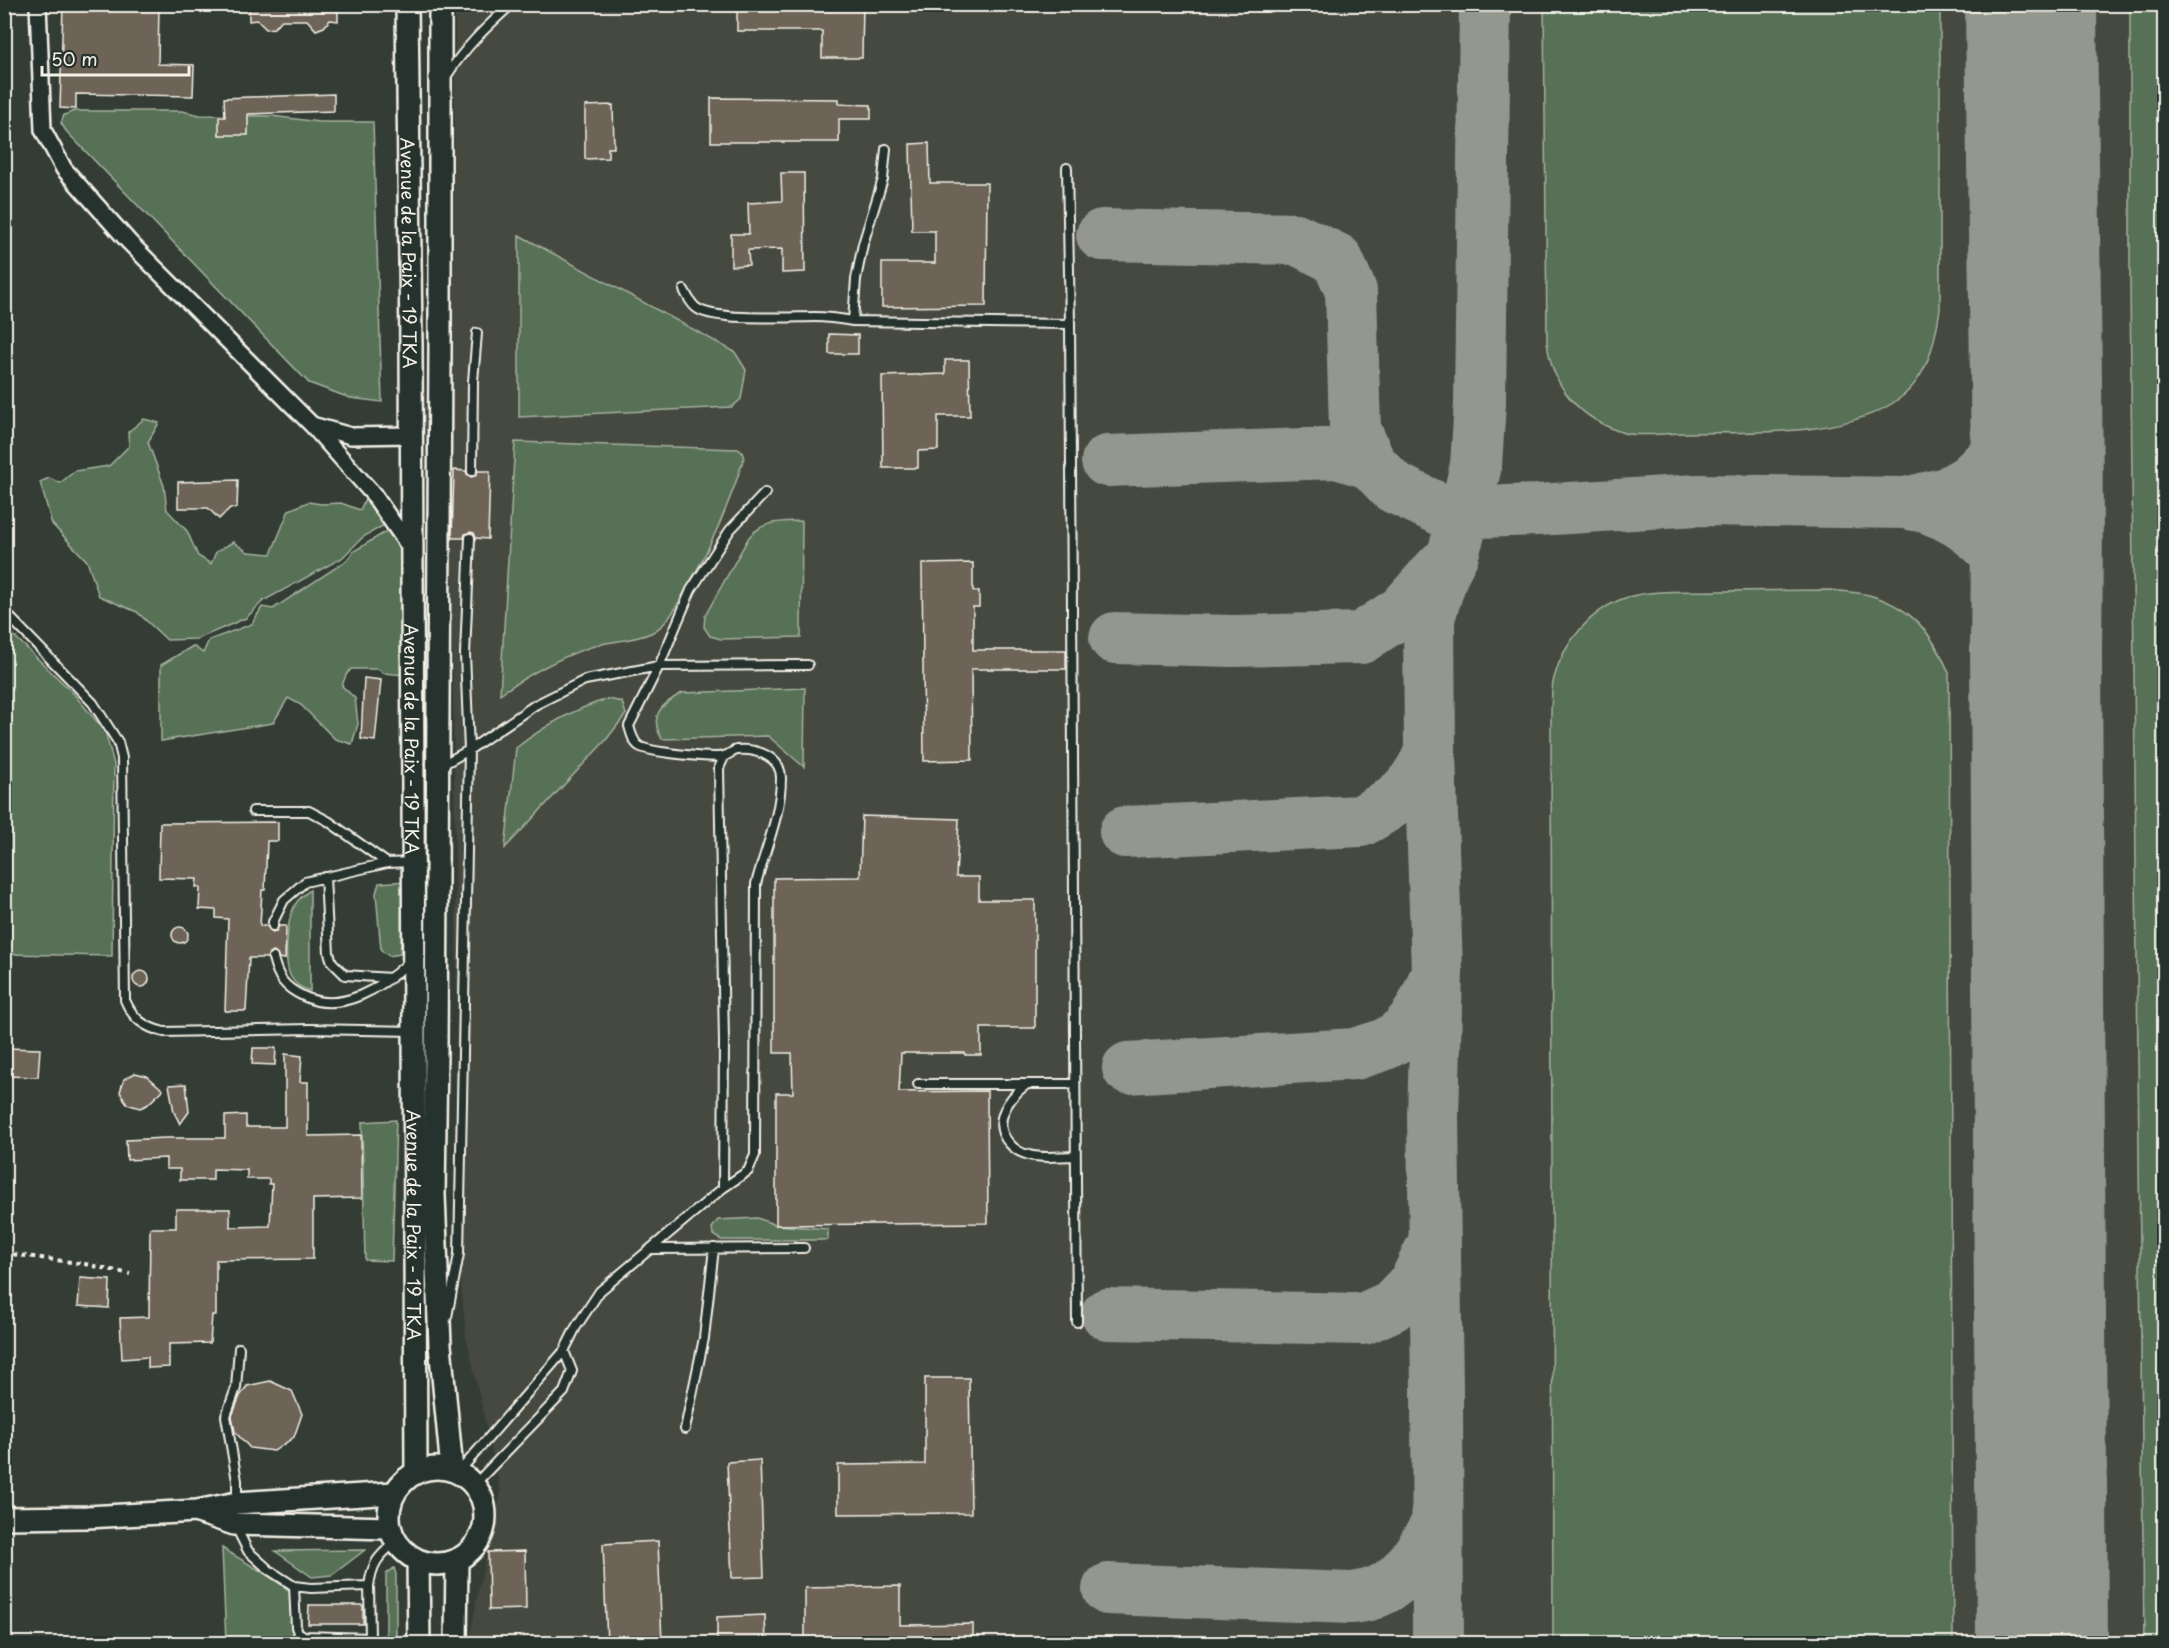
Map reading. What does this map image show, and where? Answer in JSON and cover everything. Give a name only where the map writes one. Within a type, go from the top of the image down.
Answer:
[{"type":"main road","name":"Avenue de la Paix - 19 TKA","points":[[407,4],[411,549],[425,863]]},
{"type":"main road","name":"Avenue de la Paix - 19 TKA","points":[[416,1472],[413,958],[438,767],[440,4]]},
{"type":"main road","points":[[425,863],[440,1345],[462,1476],[483,1501],[485,1518],[481,1535],[471,1550],[457,1560],[444,1564],[431,1564],[418,1561],[405,1553],[392,1535],[388,1510],[394,1493],[403,1481],[416,1472],[428,1468],[462,1476]]},
{"type":"main road","points":[[4,1518],[197,1512],[237,1503],[394,1493]]},
{"type":"main road","points":[[197,1512],[234,1524],[392,1535]]},
{"type":"main road","points":[[456,1644],[457,1560]]},
{"type":"main road","points":[[418,1561],[419,1644]]},
{"type":"street","points":[[38,4],[43,130],[64,168],[129,242],[312,425],[373,494],[411,549]]},
{"type":"street","points":[[312,425],[351,436],[411,435]]},
{"type":"lane","points":[[440,86],[459,57],[481,31],[512,4]]},
{"type":"lane","points":[[853,321],[858,270],[863,244],[883,179],[886,149]]},
{"type":"lane","points":[[1067,168],[1077,1322]]},
{"type":"lane","points":[[684,290],[698,309],[713,314],[782,319],[818,317],[853,321],[1070,324]]},
{"type":"lane","points":[[472,471],[473,381],[477,333]]},
{"type":"lane","points":[[724,757],[656,752],[639,746],[629,726],[659,666],[691,590],[730,530],[765,493]]},
{"type":"lane","points":[[440,1345],[459,1254],[469,750],[465,654],[470,538]]},
{"type":"lane","points":[[4,610],[93,703],[118,742],[122,758],[124,1000],[130,1012],[139,1022],[151,1029],[164,1032],[310,1029],[414,1031]]},
{"type":"lane","points":[[438,767],[469,750],[535,705],[585,680],[659,666],[808,665]]},
{"type":"lane","points":[[462,1476],[564,1351],[576,1327],[600,1291],[723,1188],[748,1172],[755,1155],[756,884],[774,828],[782,776],[776,762],[764,753],[735,750],[724,757],[719,768],[724,1042],[723,1188]]},
{"type":"lane","points":[[254,811],[309,811],[328,821],[387,863]]},
{"type":"lane","points":[[273,926],[284,900],[305,882],[387,863],[425,863]]},
{"type":"lane","points":[[325,877],[328,953],[332,962],[345,975],[392,978]]},
{"type":"lane","points":[[273,958],[277,974],[290,989],[313,1001],[338,1002],[363,995],[392,978],[413,958]]},
{"type":"lane","points":[[918,1084],[1074,1084]]},
{"type":"lane","points":[[1026,1085],[1014,1094],[1004,1110],[1001,1126],[1005,1138],[1016,1151],[1030,1156],[1075,1156]]},
{"type":"lane","points":[[685,1429],[704,1338],[714,1248]]},
{"type":"lane","points":[[651,1249],[804,1248]]},
{"type":"lane","points":[[237,1503],[237,1481],[226,1416],[236,1388],[239,1348]]},
{"type":"lane","points":[[462,1476],[564,1392],[572,1371],[564,1351]]},
{"type":"lane","points":[[234,1524],[248,1551],[269,1570],[294,1586],[311,1588],[369,1586]]},
{"type":"lane","points":[[294,1586],[298,1632],[304,1636],[371,1641],[369,1586],[371,1570],[392,1535]]},
{"type":"path","points":[[4,1253],[85,1264],[130,1274]]},
{"type":"shaded area","points":[[455,5],[2164,5],[2164,1643],[469,1643],[479,1587],[501,1492],[466,1336],[454,1212],[457,1009],[451,538]]},
{"type":"green space","points":[[1544,5],[1940,5],[1940,309],[1929,358],[1910,389],[1879,411],[1853,420],[1796,430],[1765,432],[1629,434],[1608,427],[1594,419],[1571,400],[1555,374],[1547,342]]},
{"type":"green space","points":[[2130,5],[2164,5],[2164,1644],[2144,1643],[2130,283]]},
{"type":"green space","points":[[74,111],[182,111],[200,115],[272,116],[319,122],[373,122],[382,402],[350,398],[309,383],[66,131],[61,123],[64,115]]},
{"type":"green space","points":[[519,235],[735,352],[746,370],[741,399],[732,407],[519,417]]},
{"type":"green space","points":[[144,419],[159,423],[148,442],[164,486],[167,510],[187,531],[198,556],[211,564],[216,552],[233,542],[248,552],[271,554],[289,510],[308,502],[341,503],[360,510],[366,497],[374,502],[388,523],[363,537],[342,558],[263,601],[246,618],[197,639],[167,640],[137,612],[99,596],[87,561],[52,524],[40,482],[49,478],[60,483],[75,471],[109,466],[129,446],[128,432]]},
{"type":"green space","points":[[515,442],[738,449],[744,458],[711,543],[675,609],[657,630],[633,639],[588,648],[562,658],[536,671],[500,694]]},
{"type":"green space","points":[[802,521],[801,637],[721,639],[710,636],[704,627],[705,616],[749,537],[767,525]]},
{"type":"green space","points":[[392,528],[409,546],[405,675],[383,673],[378,669],[351,669],[346,675],[342,686],[355,698],[358,724],[352,744],[335,739],[301,705],[288,698],[273,723],[161,741],[161,665],[193,646],[203,653],[209,640],[252,624],[262,607],[273,609],[346,561],[354,551]]},
{"type":"green space","points":[[1832,590],[1869,595],[1884,600],[1909,615],[1928,634],[1949,673],[1953,1643],[1553,1643],[1551,710],[1554,678],[1564,652],[1581,628],[1603,609],[1628,597],[1673,591]]},
{"type":"green space","points":[[4,626],[73,693],[105,731],[114,764],[112,956],[5,954]]},
{"type":"green space","points":[[805,688],[804,767],[768,736],[662,739],[658,731],[656,723],[659,711],[668,701],[682,693]]},
{"type":"green space","points":[[608,699],[622,702],[626,714],[606,740],[505,848],[516,748],[559,719]]},
{"type":"green space","points":[[406,881],[400,954],[389,956],[381,950],[376,893],[379,883]]},
{"type":"green space","points":[[310,890],[310,991],[293,980],[287,962],[287,953],[292,913],[297,902]]},
{"type":"green space","points":[[396,1120],[392,1261],[365,1260],[362,1122]]},
{"type":"green space","points":[[757,1218],[776,1225],[828,1229],[828,1240],[721,1240],[713,1234],[712,1228],[718,1220]]},
{"type":"green space","points":[[222,1548],[272,1578],[294,1596],[298,1613],[298,1643],[226,1643]]},
{"type":"green space","points":[[365,1550],[332,1575],[312,1577],[275,1551]]},
{"type":"green space","points":[[394,1568],[396,1574],[396,1643],[391,1644],[386,1633],[386,1574]]},
{"type":"building","points":[[63,4],[159,4],[158,64],[194,65],[193,96],[76,94],[76,109],[60,108]]},
{"type":"building","points":[[249,4],[338,4],[338,21],[330,20],[324,27],[316,30],[307,20],[282,20],[274,28],[266,29],[257,20],[249,21]]},
{"type":"building","points":[[737,4],[863,4],[862,58],[822,58],[822,31],[737,31]]},
{"type":"building","points":[[334,94],[334,111],[248,114],[248,135],[219,135],[219,117],[225,117],[224,98]]},
{"type":"building","points":[[711,98],[839,99],[839,104],[871,105],[871,119],[839,119],[839,142],[711,142]]},
{"type":"building","points":[[613,105],[614,148],[608,148],[608,158],[585,159],[585,106]]},
{"type":"building","points":[[929,143],[930,183],[987,183],[986,306],[882,307],[882,263],[935,263],[935,231],[912,231],[910,144]]},
{"type":"building","points":[[781,173],[804,173],[805,272],[782,273],[782,249],[748,250],[749,265],[731,266],[731,234],[749,234],[748,203],[782,201]]},
{"type":"building","points":[[829,334],[858,335],[858,354],[829,354]]},
{"type":"building","points":[[945,360],[969,360],[970,416],[938,416],[938,450],[918,451],[918,468],[883,468],[882,376],[945,374]]},
{"type":"building","points":[[454,470],[466,471],[471,477],[475,476],[478,471],[490,471],[488,539],[476,538],[474,533],[470,532],[465,534],[464,538],[452,538]]},
{"type":"building","points":[[238,480],[237,508],[230,508],[219,519],[208,508],[178,508],[178,482]]},
{"type":"building","points":[[973,563],[973,591],[979,591],[979,607],[973,607],[973,650],[1066,650],[1066,669],[971,669],[972,760],[924,761],[922,564]]},
{"type":"building","points":[[364,678],[381,680],[375,741],[361,739]]},
{"type":"building","points":[[862,816],[959,819],[956,877],[979,877],[979,900],[1035,900],[1035,1028],[981,1028],[981,1055],[901,1053],[899,1092],[987,1091],[988,1223],[776,1225],[776,1093],[793,1093],[792,1053],[774,1053],[774,878],[860,877]]},
{"type":"building","points":[[278,822],[278,841],[267,841],[265,890],[262,890],[260,926],[267,926],[272,932],[276,931],[279,926],[286,926],[285,959],[279,958],[274,952],[269,953],[267,958],[249,958],[246,1011],[225,1011],[228,919],[216,918],[216,910],[199,909],[200,887],[196,887],[197,879],[159,878],[160,823]]},
{"type":"building","points":[[177,927],[183,927],[188,935],[186,941],[177,943],[172,938],[172,932]]},
{"type":"building","points":[[138,971],[144,971],[149,979],[147,985],[138,987],[133,982],[133,976]]},
{"type":"building","points":[[4,1048],[40,1049],[38,1077],[4,1076]]},
{"type":"building","points":[[253,1048],[276,1048],[275,1065],[252,1064]]},
{"type":"building","points":[[285,1054],[302,1056],[300,1082],[308,1082],[308,1136],[361,1135],[362,1198],[313,1199],[313,1259],[216,1260],[216,1315],[212,1315],[210,1343],[169,1344],[169,1367],[148,1368],[148,1357],[122,1359],[120,1318],[149,1317],[150,1228],[176,1228],[176,1209],[230,1209],[230,1227],[270,1226],[272,1184],[269,1184],[269,1179],[247,1179],[247,1170],[213,1169],[213,1180],[180,1180],[180,1169],[166,1169],[166,1158],[127,1160],[126,1140],[225,1138],[225,1116],[246,1115],[246,1127],[285,1127]]},
{"type":"building","points":[[135,1073],[147,1076],[163,1090],[147,1105],[140,1108],[127,1104],[120,1092],[124,1079]]},
{"type":"building","points":[[186,1084],[189,1112],[180,1124],[174,1112],[169,1085]]},
{"type":"building","points":[[80,1278],[110,1280],[109,1308],[78,1306]]},
{"type":"building","points":[[925,1378],[969,1378],[971,1513],[838,1514],[838,1465],[925,1464]]},
{"type":"building","points":[[270,1381],[292,1391],[302,1414],[294,1437],[274,1451],[250,1448],[235,1432],[232,1416],[247,1386]]},
{"type":"building","points":[[760,1460],[764,1577],[732,1578],[727,1462]]},
{"type":"building","points":[[658,1541],[662,1644],[607,1644],[603,1544]]},
{"type":"building","points":[[525,1551],[526,1609],[489,1610],[488,1552]]},
{"type":"building","points":[[900,1586],[900,1625],[973,1624],[973,1644],[890,1644],[890,1641],[805,1643],[805,1588]]},
{"type":"building","points":[[309,1605],[363,1605],[363,1624],[308,1624]]},
{"type":"building","points":[[765,1615],[766,1644],[717,1644],[717,1617]]},
{"type":"taxiway","points":[[1438,1644],[1433,1117],[1437,972],[1430,752],[1429,618],[1443,573],[1453,554],[1476,465],[1480,403],[1485,4]]},
{"type":"taxiway","points":[[1102,235],[1296,239],[1337,259],[1351,291],[1355,429],[1370,463],[1393,487],[1448,513],[1697,500],[1905,503],[1947,493],[1971,479],[2011,439],[2021,421],[2027,403],[2034,361]]},
{"type":"taxiway","points":[[1107,461],[1337,453],[1370,463]]},
{"type":"taxiway","points":[[1905,503],[1944,514],[1970,530],[1994,551],[2012,575],[2022,595],[2036,650]]},
{"type":"taxiway","points":[[1115,638],[1233,641],[1361,638],[1402,611],[1442,566]]},
{"type":"taxiway","points":[[1125,832],[1361,821],[1403,794],[1417,776],[1430,752]]},
{"type":"taxiway","points":[[1128,1068],[1355,1054],[1383,1045],[1405,1030],[1423,1004],[1436,974]]},
{"type":"taxiway","points":[[1107,1314],[1363,1319],[1392,1306],[1415,1282],[1435,1240]]},
{"type":"taxiway","points":[[1108,1589],[1351,1598],[1362,1596],[1385,1588],[1403,1574],[1437,1524]]},
{"type":"runway","points":[[2031,4],[2036,408],[2042,1644]]}]
